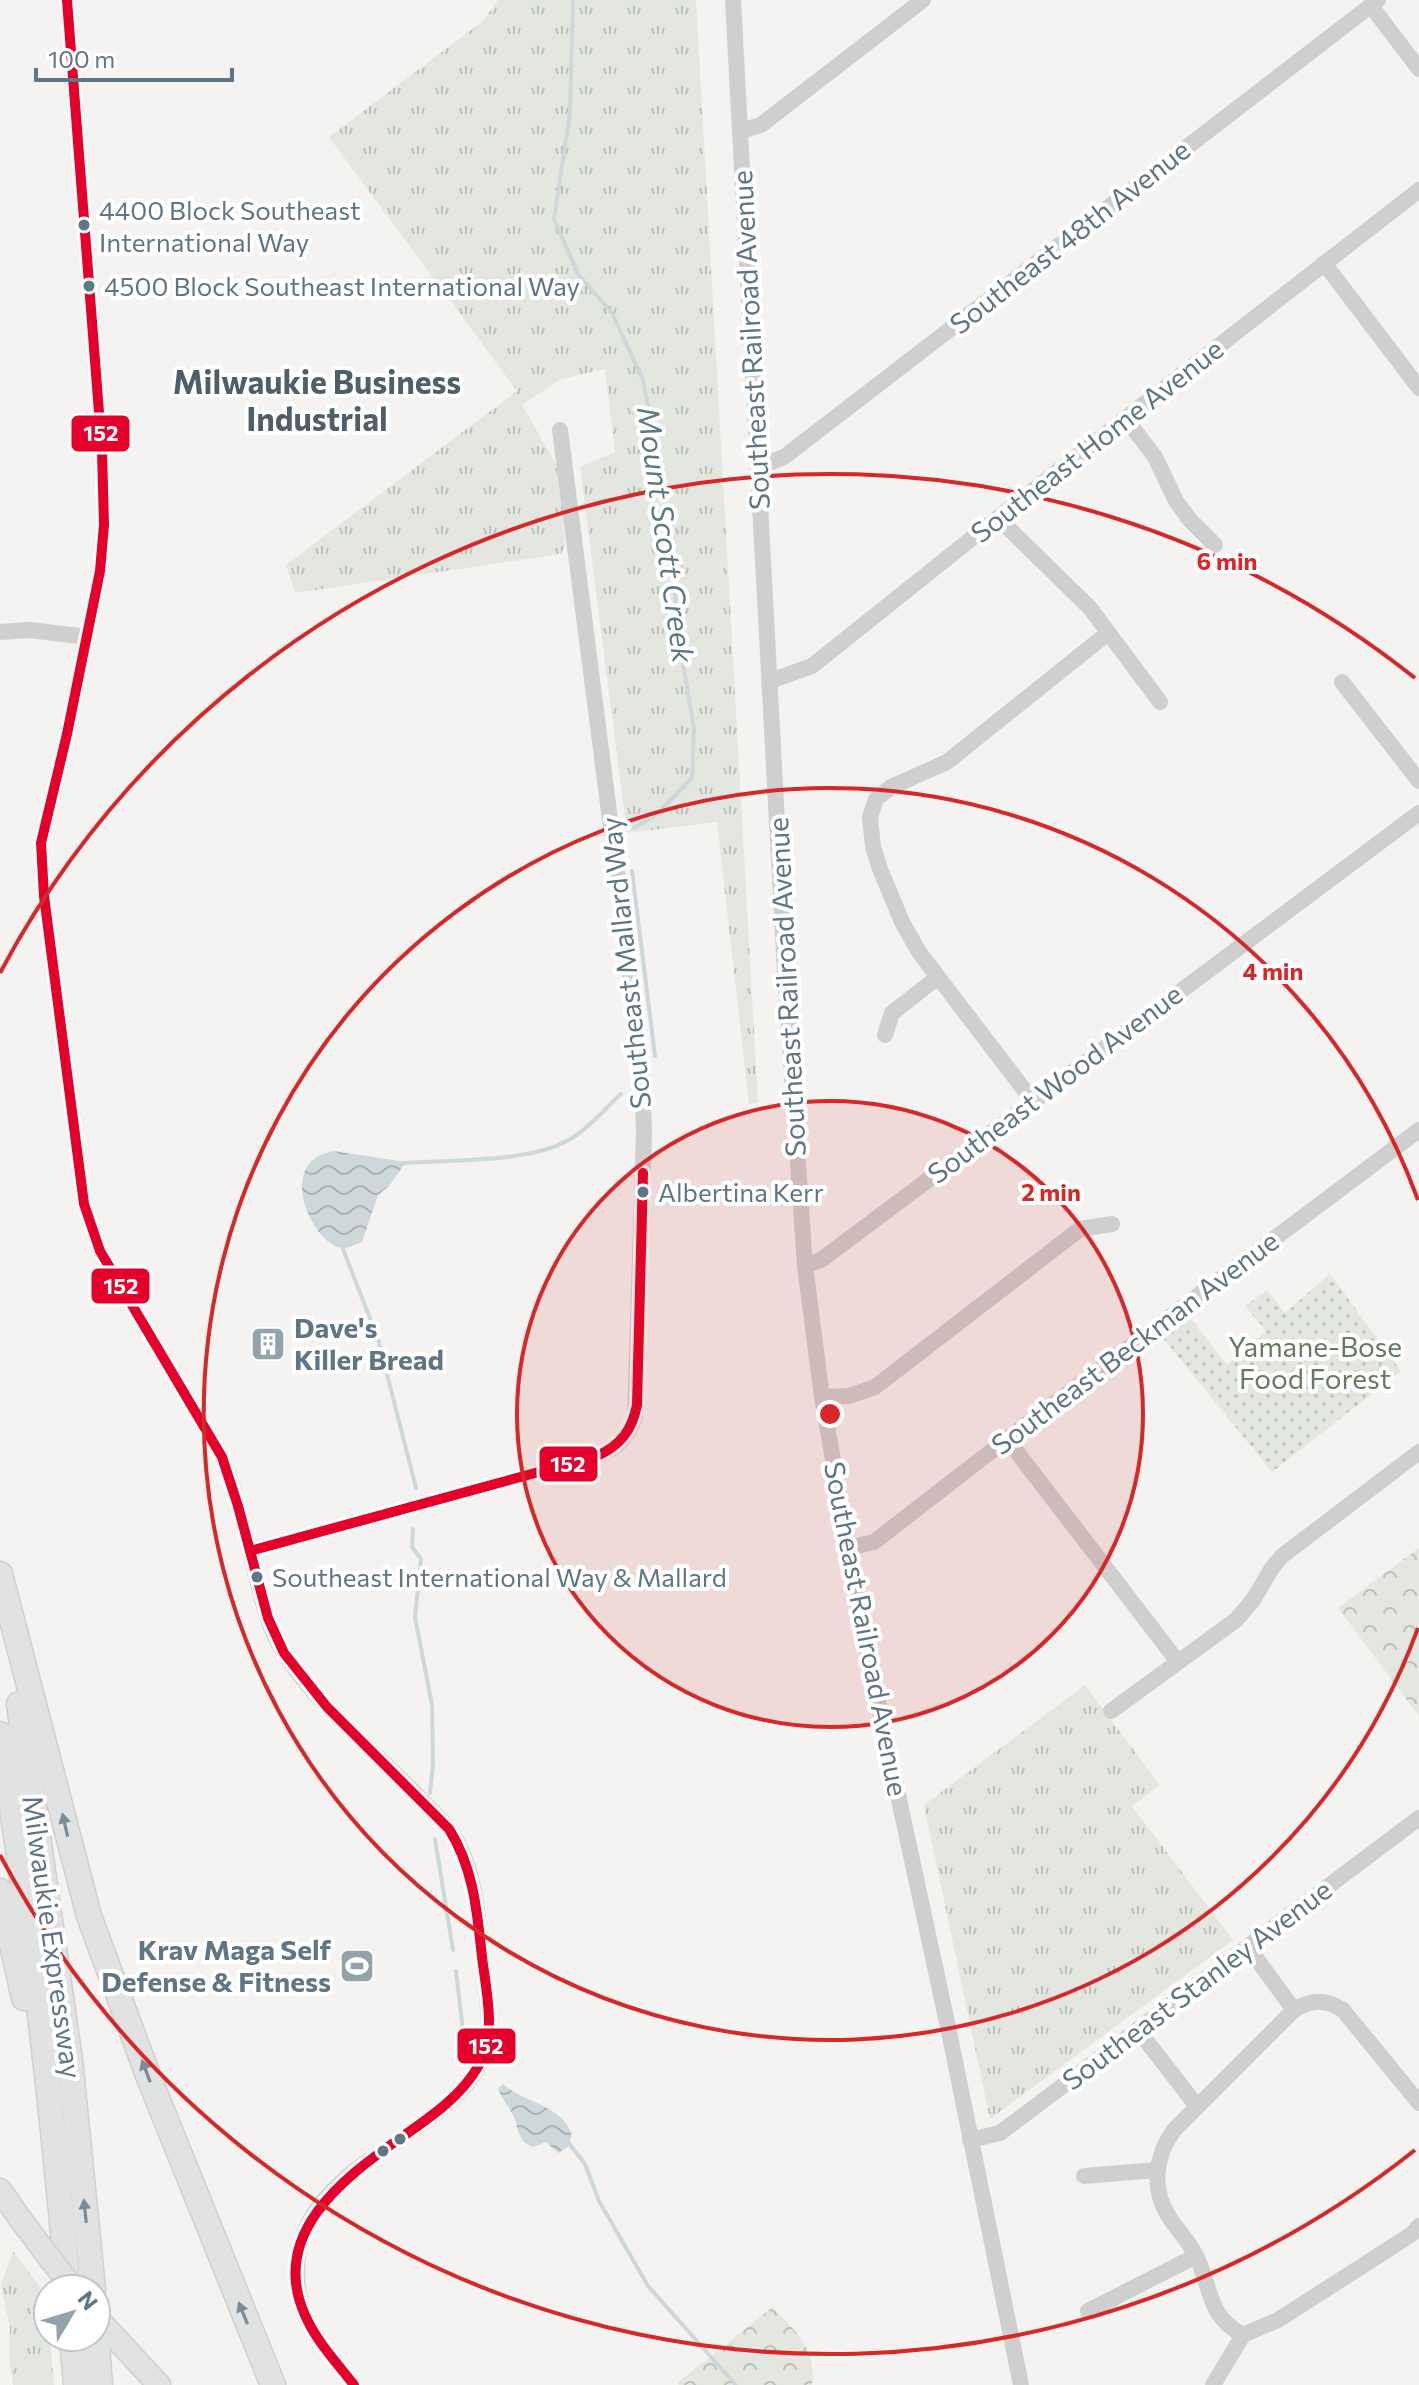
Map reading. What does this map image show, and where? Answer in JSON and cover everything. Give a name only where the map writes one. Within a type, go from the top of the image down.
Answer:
[{"type":"highway","points":[[0,1574],[89,1916],[149,2078],[273,2385]]},
{"type":"highway","name":"Milwaukie Expressway","points":[[0,1586],[62,1999],[91,2273]]},
{"type":"highway","name":"Milwaukie Expressway","points":[[0,1734],[30,1932],[55,2131],[68,2273]]},
{"type":"highway","points":[[0,1891],[55,2131]]},
{"type":"highway","points":[[73,2353],[76,2385]]},
{"type":"highway","points":[[98,2353],[100,2385]]},
{"type":"main road","points":[[8,2207],[58,2273]]},
{"type":"main road","points":[[112,2335],[159,2385]]},
{"type":"street","points":[[67,0],[104,490],[101,560],[41,843],[44,896],[84,1204],[100,1251],[217,1448],[235,1493],[267,1619],[285,1655],[337,1715],[448,1827],[467,1863],[477,1914],[489,2019],[488,2040],[479,2069],[455,2096],[326,2197],[310,2220],[300,2245],[297,2273],[302,2308],[319,2339],[354,2385]]},
{"type":"street","name":"Southeast Railroad Avenue","points":[[733,0],[785,972],[805,1266],[822,1397],[875,1694],[929,1937],[1021,2385]]},
{"type":"street","points":[[740,131],[761,125],[923,0]]},
{"type":"street","points":[[1374,3],[1419,69]]},
{"type":"street","name":"Southeast 48th Avenue","points":[[759,467],[784,457],[1374,3]]},
{"type":"street","name":"Southeast Home Avenue","points":[[770,681],[812,666],[1419,190]]},
{"type":"street","points":[[1324,263],[1419,388]]},
{"type":"street","points":[[1126,419],[1155,457],[1176,501],[1215,545]]},
{"type":"street","name":"Southeast Mallard Way","points":[[250,1551],[597,1456],[610,1451],[625,1439],[635,1417],[644,1133],[642,1069],[560,430]]},
{"type":"street","points":[[998,518],[1090,608],[1160,702]]},
{"type":"street","points":[[0,632],[30,630],[87,637]]},
{"type":"street","points":[[1032,1100],[938,977],[902,922],[880,869],[870,817],[876,799],[891,787],[947,762],[1108,633]]},
{"type":"street","points":[[1342,682],[1419,781]]},
{"type":"street","name":"Southeast Wood Avenue","points":[[805,1266],[821,1260],[1419,813]]},
{"type":"street","points":[[885,1035],[892,1013],[938,977]]},
{"type":"street","name":"Southeast Beckman Avenue","points":[[848,1548],[874,1542],[1419,1130]]},
{"type":"street","points":[[822,1397],[849,1396],[875,1387],[1080,1229],[1112,1224]]},
{"type":"street","points":[[1007,1439],[1178,1662]]},
{"type":"street","points":[[1111,1711],[1243,1613],[1282,1556],[1419,1452]]},
{"type":"street","name":"Southeast Stanley Avenue","points":[[970,2140],[1000,2133],[1419,1818]]},
{"type":"street","points":[[1248,1947],[1294,2010]]},
{"type":"street","points":[[1243,2335],[1226,2326],[1215,2309],[1196,2256],[1164,2208],[1158,2189],[1157,2170],[1168,2139],[1196,2105],[1294,2010],[1305,2003],[1318,2001],[1331,2003],[1343,2010],[1419,2103]]},
{"type":"street","points":[[1138,2030],[1196,2105]]},
{"type":"street","points":[[1084,2176],[1157,2170]]},
{"type":"street","points":[[1213,2385],[1243,2335],[1278,2320],[1412,2234],[1419,2226]]},
{"type":"street","points":[[1088,2311],[1196,2256]]},
{"type":"green space","points":[[498,0],[696,0],[758,1103],[749,1104],[717,822],[627,833],[580,467],[615,452],[605,369],[561,379],[522,405],[559,469],[565,545],[561,554],[295,593],[286,565],[517,391],[329,137],[483,21]]},
{"type":"green space","name":"Yamane-Bose Food Forest","points":[[1330,1274],[1401,1371],[1272,1472],[1164,1339],[1190,1318],[1227,1365],[1266,1331],[1245,1306],[1267,1290],[1285,1313]]},
{"type":"green space","points":[[1419,1548],[1419,1716],[1338,1608]]},
{"type":"green space","points":[[1085,1685],[1160,1785],[1132,1806],[1233,1940],[990,2119],[924,1805]]},
{"type":"green space","points":[[13,2251],[32,2276],[32,2353],[51,2353],[54,2385],[13,2385],[10,2328],[1,2285]]},
{"type":"green space","points":[[773,2307],[797,2333],[808,2351],[813,2372],[812,2385],[677,2383]]},
{"type":"water","points":[[334,1151],[406,1162],[389,1186],[378,1195],[362,1242],[346,1248],[333,1245],[322,1235],[312,1221],[302,1187],[305,1171],[315,1158]]},
{"type":"water","points":[[503,2084],[560,2117],[572,2135],[568,2147],[558,2153],[546,2142],[533,2147],[523,2141],[498,2089]]},
{"type":"waterway","name":"Mount Scott Creek","points":[[573,0],[570,113],[554,219],[578,274],[612,313],[643,380],[671,529],[677,627],[694,729],[692,778],[656,815],[634,828]]},
{"type":"waterway","name":"Mount Scott Creek","points":[[632,871],[655,1056]]},
{"type":"waterway","name":"Mount Scott Creek","points":[[404,1163],[516,1156],[558,1145],[593,1122],[621,1094]]},
{"type":"waterway","name":"Mount Scott Creek","points":[[341,1244],[378,1339],[416,1488]]},
{"type":"waterway","name":"Mount Scott Creek","points":[[413,1529],[412,1547],[421,1559],[415,1617],[432,1705],[430,1793]]},
{"type":"waterway","name":"Mount Scott Creek","points":[[435,1839],[453,1950]]},
{"type":"waterway","name":"Mount Scott Creek","points":[[456,1971],[464,2040]]},
{"type":"waterway","points":[[567,2141],[585,2164],[599,2201],[648,2286],[736,2385]]},
{"type":"transit line","name":"152","points":[[67,0],[102,451],[104,525],[100,571],[41,843],[44,896],[84,1204],[100,1251],[222,1457],[268,1618],[284,1653],[327,1707],[449,1829],[457,1844],[473,1891],[488,1998],[488,2040],[472,2077],[444,2106],[355,2172],[317,2212],[304,2235],[296,2259],[296,2286],[305,2315],[321,2343],[354,2385]]},
{"type":"transit line","name":"152","points":[[250,1551],[597,1456],[619,1442],[632,1422],[637,1405],[643,1173]]},
{"type":"place","name":"4400 Block Southeast International Way","points":[[84,225]]},
{"type":"place","name":"4500 Block Southeast International Way","points":[[89,286]]},
{"type":"place","name":"Albertina Kerr","points":[[643,1192]]},
{"type":"place","name":"Dave's Killer Bread","points":[[268,1344]]},
{"type":"place","name":"Southeast International Way & Mallard","points":[[257,1577]]},
{"type":"place","name":"Krav Maga Self Defense & Fitness","points":[[357,1966]]},
{"type":"district","name":"Milwaukie Business Industrial","points":[[317,402]]}]
